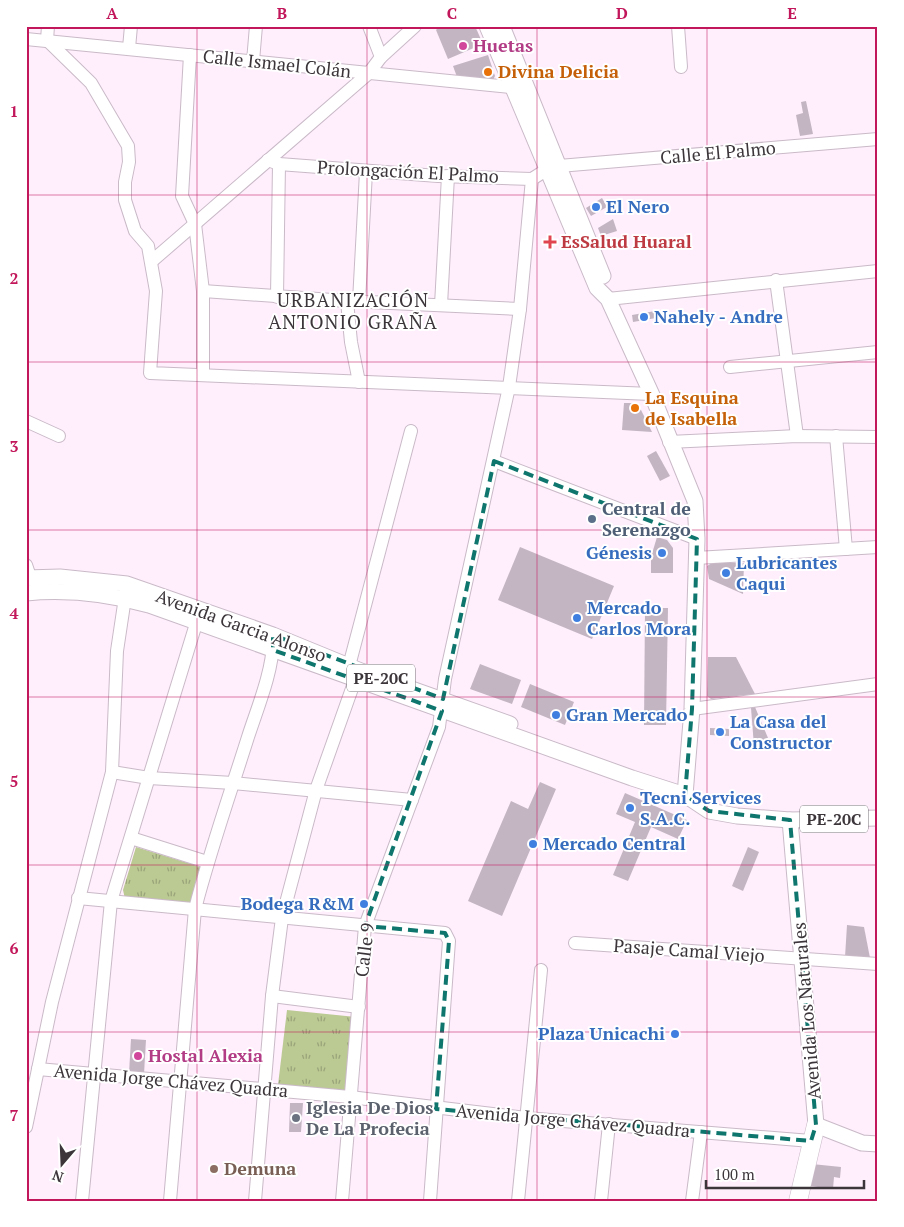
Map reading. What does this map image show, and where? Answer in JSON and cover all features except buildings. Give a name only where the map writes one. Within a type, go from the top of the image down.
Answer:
[{"type":"highway","name":"Avenida Los Naturales","points":[[798,1201],[813,1133]]},
{"type":"main road","points":[[487,26],[512,87],[552,168]]},
{"type":"main road","points":[[502,26],[528,89],[552,168],[597,288],[608,299],[651,394],[695,501],[696,558],[692,708],[685,795]]},
{"type":"main road","name":"PE-20C","points":[[27,573],[60,577],[126,591]]},
{"type":"main road","name":"PE-20C","points":[[26,593],[50,591],[126,591]]},
{"type":"main road","name":"Avenida Garcia Alonso","points":[[126,591],[198,616],[273,635],[442,705]]},
{"type":"main road","name":"Avenida Garcia Alonso","points":[[198,616],[273,650],[355,680],[442,705],[600,758],[632,778],[685,795],[709,811],[737,816],[790,820]]},
{"type":"main road","name":"PE-20C","points":[[790,820],[878,818]]},
{"type":"main road","name":"Avenida Los Naturales","points":[[790,820],[803,958],[813,1133]]},
{"type":"main road","points":[[813,1133],[862,1143],[878,1144]]},
{"type":"street","points":[[48,26],[47,40],[91,83],[128,146],[130,162],[125,182],[125,200],[135,231],[148,246],[156,292],[150,373],[651,394]]},
{"type":"street","points":[[129,48],[130,26]]},
{"type":"street","points":[[253,61],[256,26]]},
{"type":"street","points":[[369,26],[381,57]]},
{"type":"street","points":[[152,261],[273,162],[369,73],[381,57],[415,26]]},
{"type":"street","points":[[678,26],[681,67]]},
{"type":"street","name":"Calle Ismael Colán","points":[[26,39],[528,89]]},
{"type":"street","points":[[190,55],[182,196],[195,224],[202,291],[203,374]]},
{"type":"street","name":"Calle El Palmo","points":[[552,168],[878,139]]},
{"type":"street","points":[[273,162],[277,297]]},
{"type":"street","name":"Prolongación El Palmo","points":[[273,162],[366,172],[532,179]]},
{"type":"street","points":[[532,179],[552,168]]},
{"type":"street","points":[[358,382],[351,342],[353,301],[366,172]]},
{"type":"street","points":[[441,305],[448,176]]},
{"type":"street","name":"Calle 9","points":[[342,1201],[365,926],[439,727],[445,679],[509,387],[520,309],[532,179]]},
{"type":"street","points":[[608,299],[776,280],[878,271]]},
{"type":"street","points":[[776,280],[797,436]]},
{"type":"street","points":[[202,291],[277,297],[520,309]]},
{"type":"street","points":[[730,367],[878,352]]},
{"type":"street","points":[[26,422],[59,436]]},
{"type":"street","points":[[349,666],[411,431]]},
{"type":"street","points":[[670,442],[797,436],[878,437]]},
{"type":"street","points":[[836,436],[846,549]]},
{"type":"street","points":[[494,461],[696,539]]},
{"type":"street","points":[[696,558],[878,547]]},
{"type":"street","points":[[26,1127],[78,898],[98,831],[112,772],[117,650],[126,591]]},
{"type":"street","points":[[82,1201],[111,901],[198,616]]},
{"type":"street","points":[[170,1201],[182,1082],[195,909],[207,862],[259,703],[273,650],[273,635]]},
{"type":"street","points":[[255,1201],[272,996],[282,918],[316,790],[355,680]]},
{"type":"street","points":[[692,708],[878,684]]},
{"type":"street","points":[[112,772],[149,778],[233,783],[412,800]]},
{"type":"street","points":[[131,838],[207,862]]},
{"type":"street","points":[[78,898],[445,933],[449,941],[430,1201]]},
{"type":"street","name":"Pasaje Camal Viejo","points":[[575,943],[878,964]]},
{"type":"street","points":[[518,1201],[541,970]]},
{"type":"street","points":[[272,996],[359,1006]]},
{"type":"street","name":"Avenida Jorge Chávez Quadra","points":[[38,1069],[350,1097],[526,1118],[701,1132],[813,1133]]},
{"type":"street","points":[[601,1201],[609,1124]]},
{"type":"street","points":[[692,1201],[701,1132]]},
{"type":"highlighted area","points":[[494,461],[697,539],[692,709],[685,795],[709,811],[790,820],[816,1125],[811,1141],[436,1109],[449,941],[445,933],[365,926],[442,711],[273,650],[273,635],[443,699]]},
{"type":"green space","points":[[136,847],[201,867],[193,904],[125,899],[123,890]]},
{"type":"green space","points":[[287,1010],[356,1017],[348,1093],[278,1085]]},
{"type":"place","name":"Huetas","points":[[463,46]]},
{"type":"place","name":"Divina Delicia","points":[[488,72]]},
{"type":"place","name":"El Nero","points":[[596,207]]},
{"type":"place","name":"EsSalud Huaral","points":[[550,242]]},
{"type":"place","name":"Nahely - Andre","points":[[644,317]]},
{"type":"place","name":"La Esquina de Isabella","points":[[635,408]]},
{"type":"place","name":"Central de Serenazgo","points":[[592,519]]},
{"type":"place","name":"Génesis","points":[[662,553]]},
{"type":"place","name":"Lubricantes Caqui","points":[[726,573]]},
{"type":"place","name":"Mercado Carlos Mora","points":[[577,618]]},
{"type":"place","name":"Gran Mercado","points":[[556,715]]},
{"type":"place","name":"La Casa del Constructor","points":[[720,732]]},
{"type":"place","name":"Tecni Services S.A.C.","points":[[630,808]]},
{"type":"place","name":"Mercado Central","points":[[533,844]]},
{"type":"place","name":"Bodega R&M","points":[[364,904]]},
{"type":"place","name":"Plaza Unicachi","points":[[675,1034]]},
{"type":"place","name":"Hostal Alexia","points":[[138,1056]]},
{"type":"place","name":"Iglesia De Dios De La Profecia","points":[[296,1118]]},
{"type":"place","name":"Demuna","points":[[214,1169]]},
{"type":"district","name":"URBANIZACIÓN ANTONIO GRAÑA","points":[[353,311]]}]
